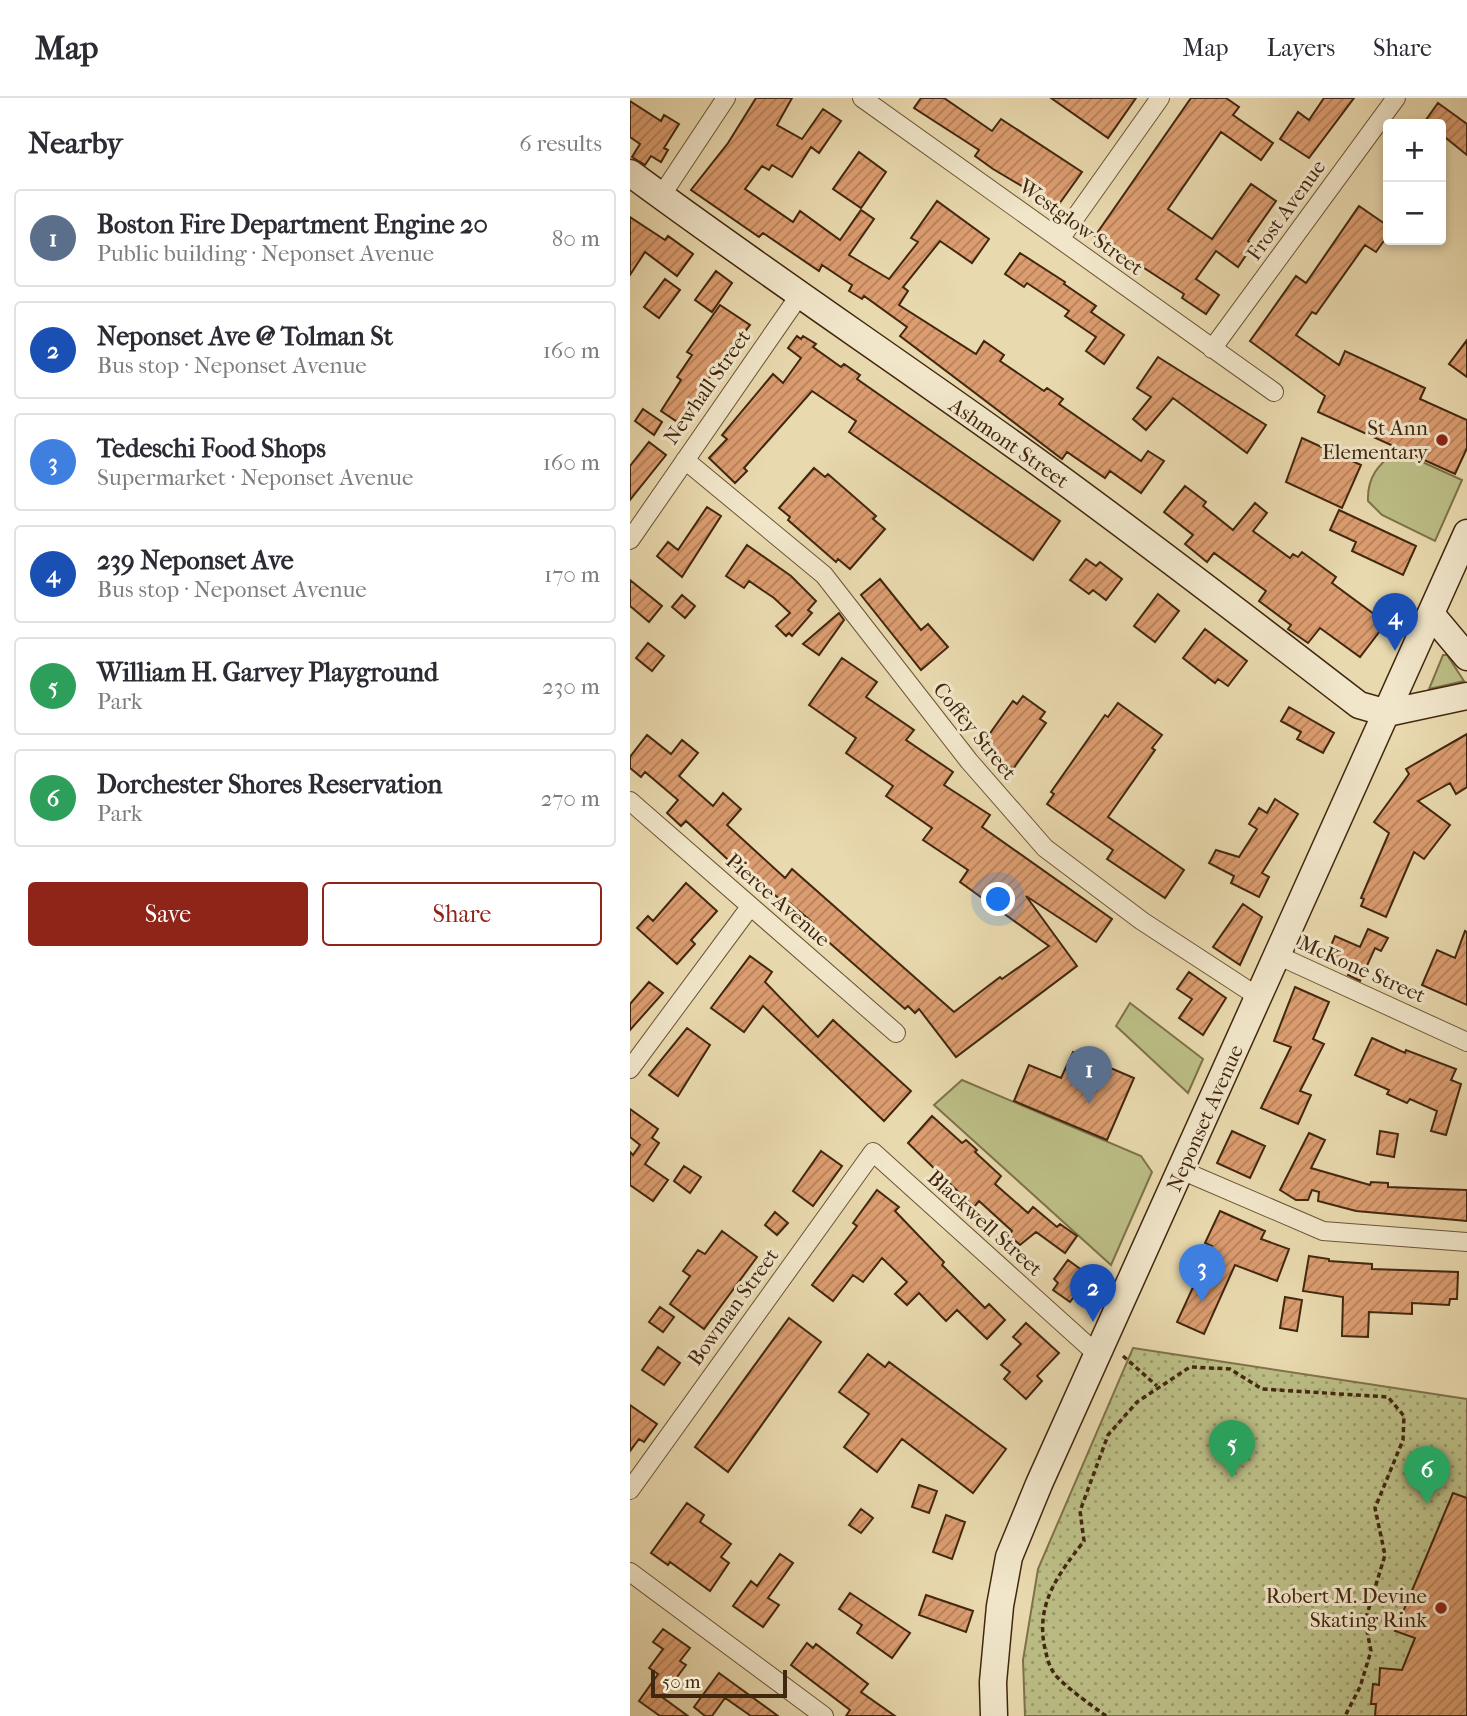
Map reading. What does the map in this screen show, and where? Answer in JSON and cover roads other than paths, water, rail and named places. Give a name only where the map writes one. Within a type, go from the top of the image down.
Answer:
[{"type":"main road","name":"Ashmont Street","points":[[630,173],[799,296],[1026,454],[1359,705],[1387,712]]},
{"type":"main road","name":"Neponset Avenue","points":[[995,1716],[995,1646],[1010,1557],[1111,1355],[1181,1170],[1467,533]]},
{"type":"main road","points":[[1431,614],[1467,656]]},
{"type":"main road","points":[[1387,712],[1467,696]]},
{"type":"street","points":[[661,196],[726,98]]},
{"type":"street","name":"Westglow Street","points":[[862,98],[1274,392]]},
{"type":"street","points":[[1060,239],[1160,98]]},
{"type":"street","name":"Frost Avenue","points":[[1213,349],[1396,98]]},
{"type":"street","name":"Newhall Street","points":[[630,540],[799,296]]},
{"type":"street","name":"Coffey Street","points":[[685,460],[824,575],[969,761],[1045,848],[1142,921],[1260,998]]},
{"type":"street","name":"Pierce Avenue","points":[[630,801],[897,1033]]},
{"type":"street","points":[[630,1068],[750,907]]},
{"type":"street","name":"McKone Street","points":[[1277,955],[1467,1042]]},
{"type":"street","name":"Blackwell Street","points":[[873,1152],[1111,1355]]},
{"type":"street","name":"Bowman Street","points":[[630,1490],[873,1152]]},
{"type":"street","points":[[1181,1170],[1323,1231],[1467,1242]]},
{"type":"street","points":[[630,1572],[824,1716]]},
{"type":"place","name":"St Ann Elementary","points":[[1442,440]]},
{"type":"place","name":"239 Neponset Ave","points":[[1395,651]]},
{"type":"place","name":"Boston Fire Department Engine 20","points":[[1089,1104]]},
{"type":"place","name":"Tedeschi Food Shops","points":[[1202,1302]]},
{"type":"place","name":"Neponset Ave @ Tolman St","points":[[1093,1322]]},
{"type":"place","name":"William H. Garvey Playground","points":[[1232,1478]]},
{"type":"place","name":"Dorchester Shores Reservation","points":[[1427,1504]]},
{"type":"place","name":"Robert M. Devine Skating Rink","points":[[1441,1608]]}]
